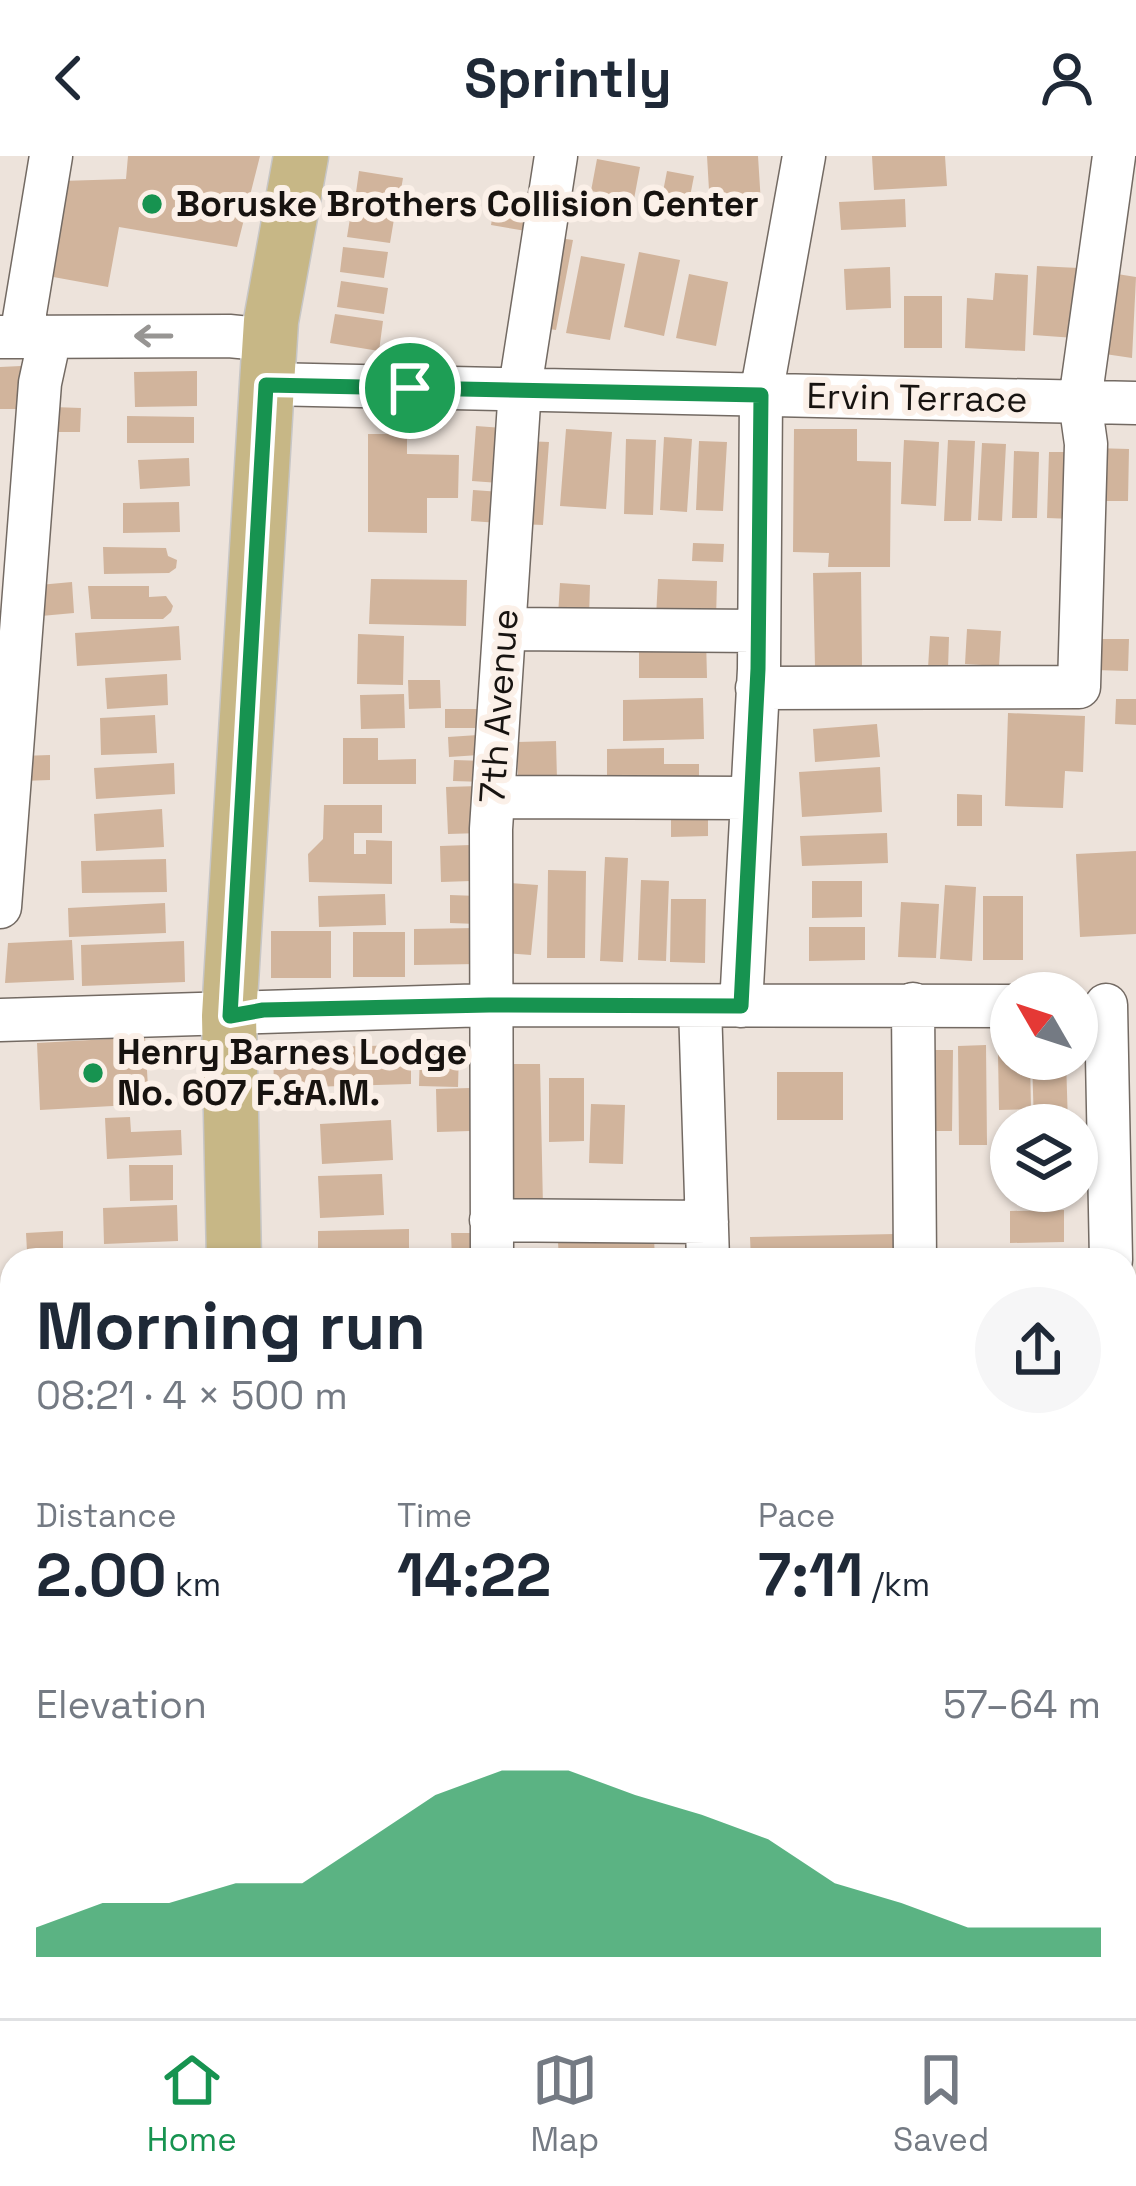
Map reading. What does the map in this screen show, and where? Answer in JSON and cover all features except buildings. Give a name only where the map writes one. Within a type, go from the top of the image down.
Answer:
[{"type":"main road","points":[[234,1248],[230,1016],[268,363],[302,156]]},
{"type":"street","points":[[0,908],[40,383],[24,337],[51,156]]},
{"type":"street","name":"7th Avenue","points":[[491,1240],[494,797],[520,388],[556,156]]},
{"type":"street","points":[[491,1240],[707,1241],[720,1006],[749,798],[757,688],[761,395],[804,156]]},
{"type":"street","points":[[757,688],[1079,687],[1086,444],[1080,401],[1114,156]]},
{"type":"street","name":"Ervin Terrace","points":[[24,337],[230,336],[268,363],[520,388],[1136,403]]},
{"type":"street","points":[[505,629],[758,631]]},
{"type":"street","points":[[494,797],[749,798]]},
{"type":"street","points":[[913,1004],[915,1248]]},
{"type":"street","points":[[0,1020],[489,1005],[990,1006]]},
{"type":"street","points":[[1106,1005],[1111,1248]]},
{"type":"place","name":"Boruske Brothers Collision Center","points":[[152,204]]},
{"type":"place","name":"Henry Barnes Lodge No. 607 F.&A.M.","points":[[93,1073]]},
{"type":"route","points":[[266,385],[410,388],[761,395],[758,669],[741,1006],[489,1005],[263,1010],[230,1016],[266,385]]}]
